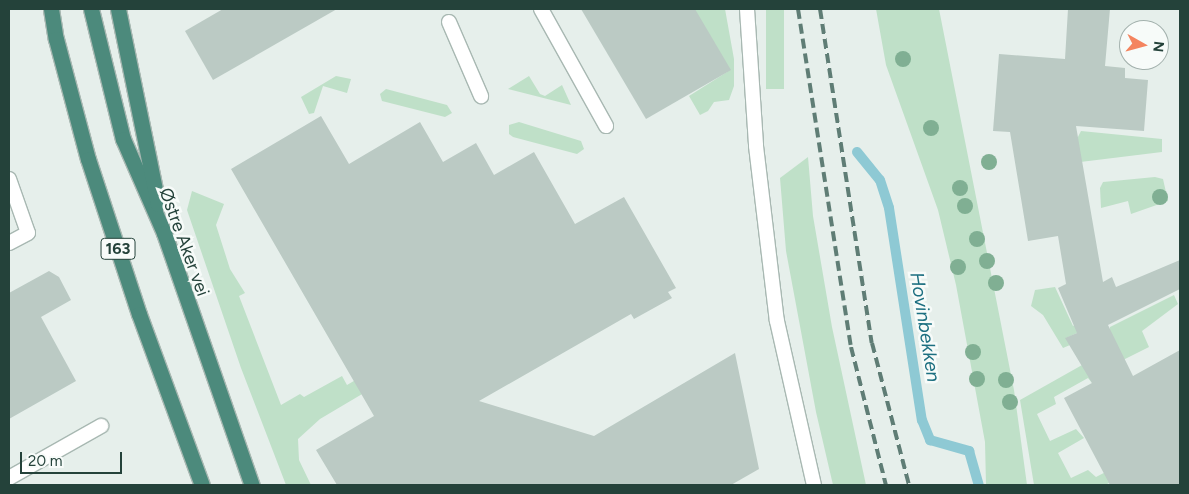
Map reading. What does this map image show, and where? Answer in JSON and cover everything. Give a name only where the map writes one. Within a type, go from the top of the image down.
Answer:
[{"type":"highway","name":"163","points":[[51,9],[60,58],[88,159],[139,314],[202,485]]},
{"type":"highway","name":"Østre Aker vei","points":[[91,9],[123,139],[164,233],[252,485]]},
{"type":"highway","points":[[118,9],[164,233]]},
{"type":"lane","points":[[541,9],[606,126]]},
{"type":"lane","points":[[747,9],[756,146],[777,321],[814,485]]},
{"type":"lane","points":[[449,22],[481,96]]},
{"type":"lane","points":[[9,179],[28,233],[9,243]]},
{"type":"lane","points":[[14,485],[9,478],[101,426]]},
{"type":"green space","points":[[690,9],[725,9],[734,59],[734,86],[729,100],[714,102],[708,111],[700,115],[689,96],[727,72]]},
{"type":"green space","points":[[766,9],[784,9],[784,89],[766,89]]},
{"type":"green space","points":[[876,9],[939,9],[1014,390],[1027,485],[986,485],[985,442],[956,285],[938,210],[886,65]]},
{"type":"green space","points":[[336,76],[351,79],[347,93],[323,86],[314,113],[309,114],[301,97]]},
{"type":"green space","points":[[529,76],[540,94],[545,96],[562,85],[571,105],[508,89]]},
{"type":"green space","points":[[386,89],[447,105],[452,113],[445,117],[382,101],[380,94]]},
{"type":"green space","points":[[519,122],[581,141],[584,149],[577,154],[513,137],[509,134],[509,125]]},
{"type":"green space","points":[[1081,131],[1162,139],[1162,152],[1064,164]]},
{"type":"green space","points":[[808,157],[813,216],[832,327],[866,485],[833,485],[816,412],[786,251],[780,178]]},
{"type":"green space","points":[[1155,177],[1163,179],[1168,201],[1131,214],[1128,201],[1101,208],[1100,188],[1103,182]]},
{"type":"green space","points":[[192,191],[224,204],[216,225],[230,269],[245,293],[239,296],[281,405],[300,394],[304,397],[342,376],[347,385],[439,331],[465,333],[320,419],[298,439],[299,460],[311,485],[286,485],[241,368],[187,210]]},
{"type":"green space","points":[[1055,287],[1073,326],[1077,324],[1085,343],[1077,333],[1066,338],[1070,345],[1063,348],[1043,315],[1031,306],[1035,290]]},
{"type":"green space","points":[[1174,295],[1178,304],[1142,331],[1149,347],[1121,361],[1092,383],[1088,378],[1054,397],[1056,404],[1037,414],[1050,441],[1076,429],[1084,438],[1058,453],[1071,478],[1088,470],[1096,477],[1179,434],[1180,448],[1105,485],[1034,485],[1020,400],[1091,360],[1110,333],[1110,327]]},
{"type":"building","points":[[223,9],[337,9],[213,80],[185,31]]},
{"type":"building","points":[[581,9],[695,9],[731,70],[646,119]]},
{"type":"building","points":[[1068,9],[1110,9],[1105,66],[1125,70],[1125,78],[1148,80],[1144,131],[1076,126],[1103,282],[1112,277],[1116,287],[1180,260],[1180,289],[1108,325],[1133,376],[1180,350],[1180,485],[1110,485],[1064,398],[1092,383],[1065,338],[1077,333],[1058,288],[1066,284],[1058,236],[1028,241],[1010,132],[993,131],[999,54],[1065,59]]},
{"type":"building","points":[[321,116],[349,164],[420,122],[443,162],[476,143],[494,175],[534,152],[575,224],[624,197],[676,288],[668,292],[672,298],[634,319],[631,314],[479,401],[594,436],[735,353],[759,469],[731,485],[337,485],[316,450],[374,416],[231,169]]},
{"type":"building","points":[[49,271],[59,277],[71,300],[41,317],[76,381],[9,419],[9,293]]},
{"type":"waterway","name":"Hovinbekken","points":[[857,152],[880,180],[889,208],[922,420],[930,440],[969,451],[979,485]]},
{"type":"railway","points":[[798,9],[851,347],[886,485]]},
{"type":"railway","points":[[820,9],[872,343],[909,485]]}]
